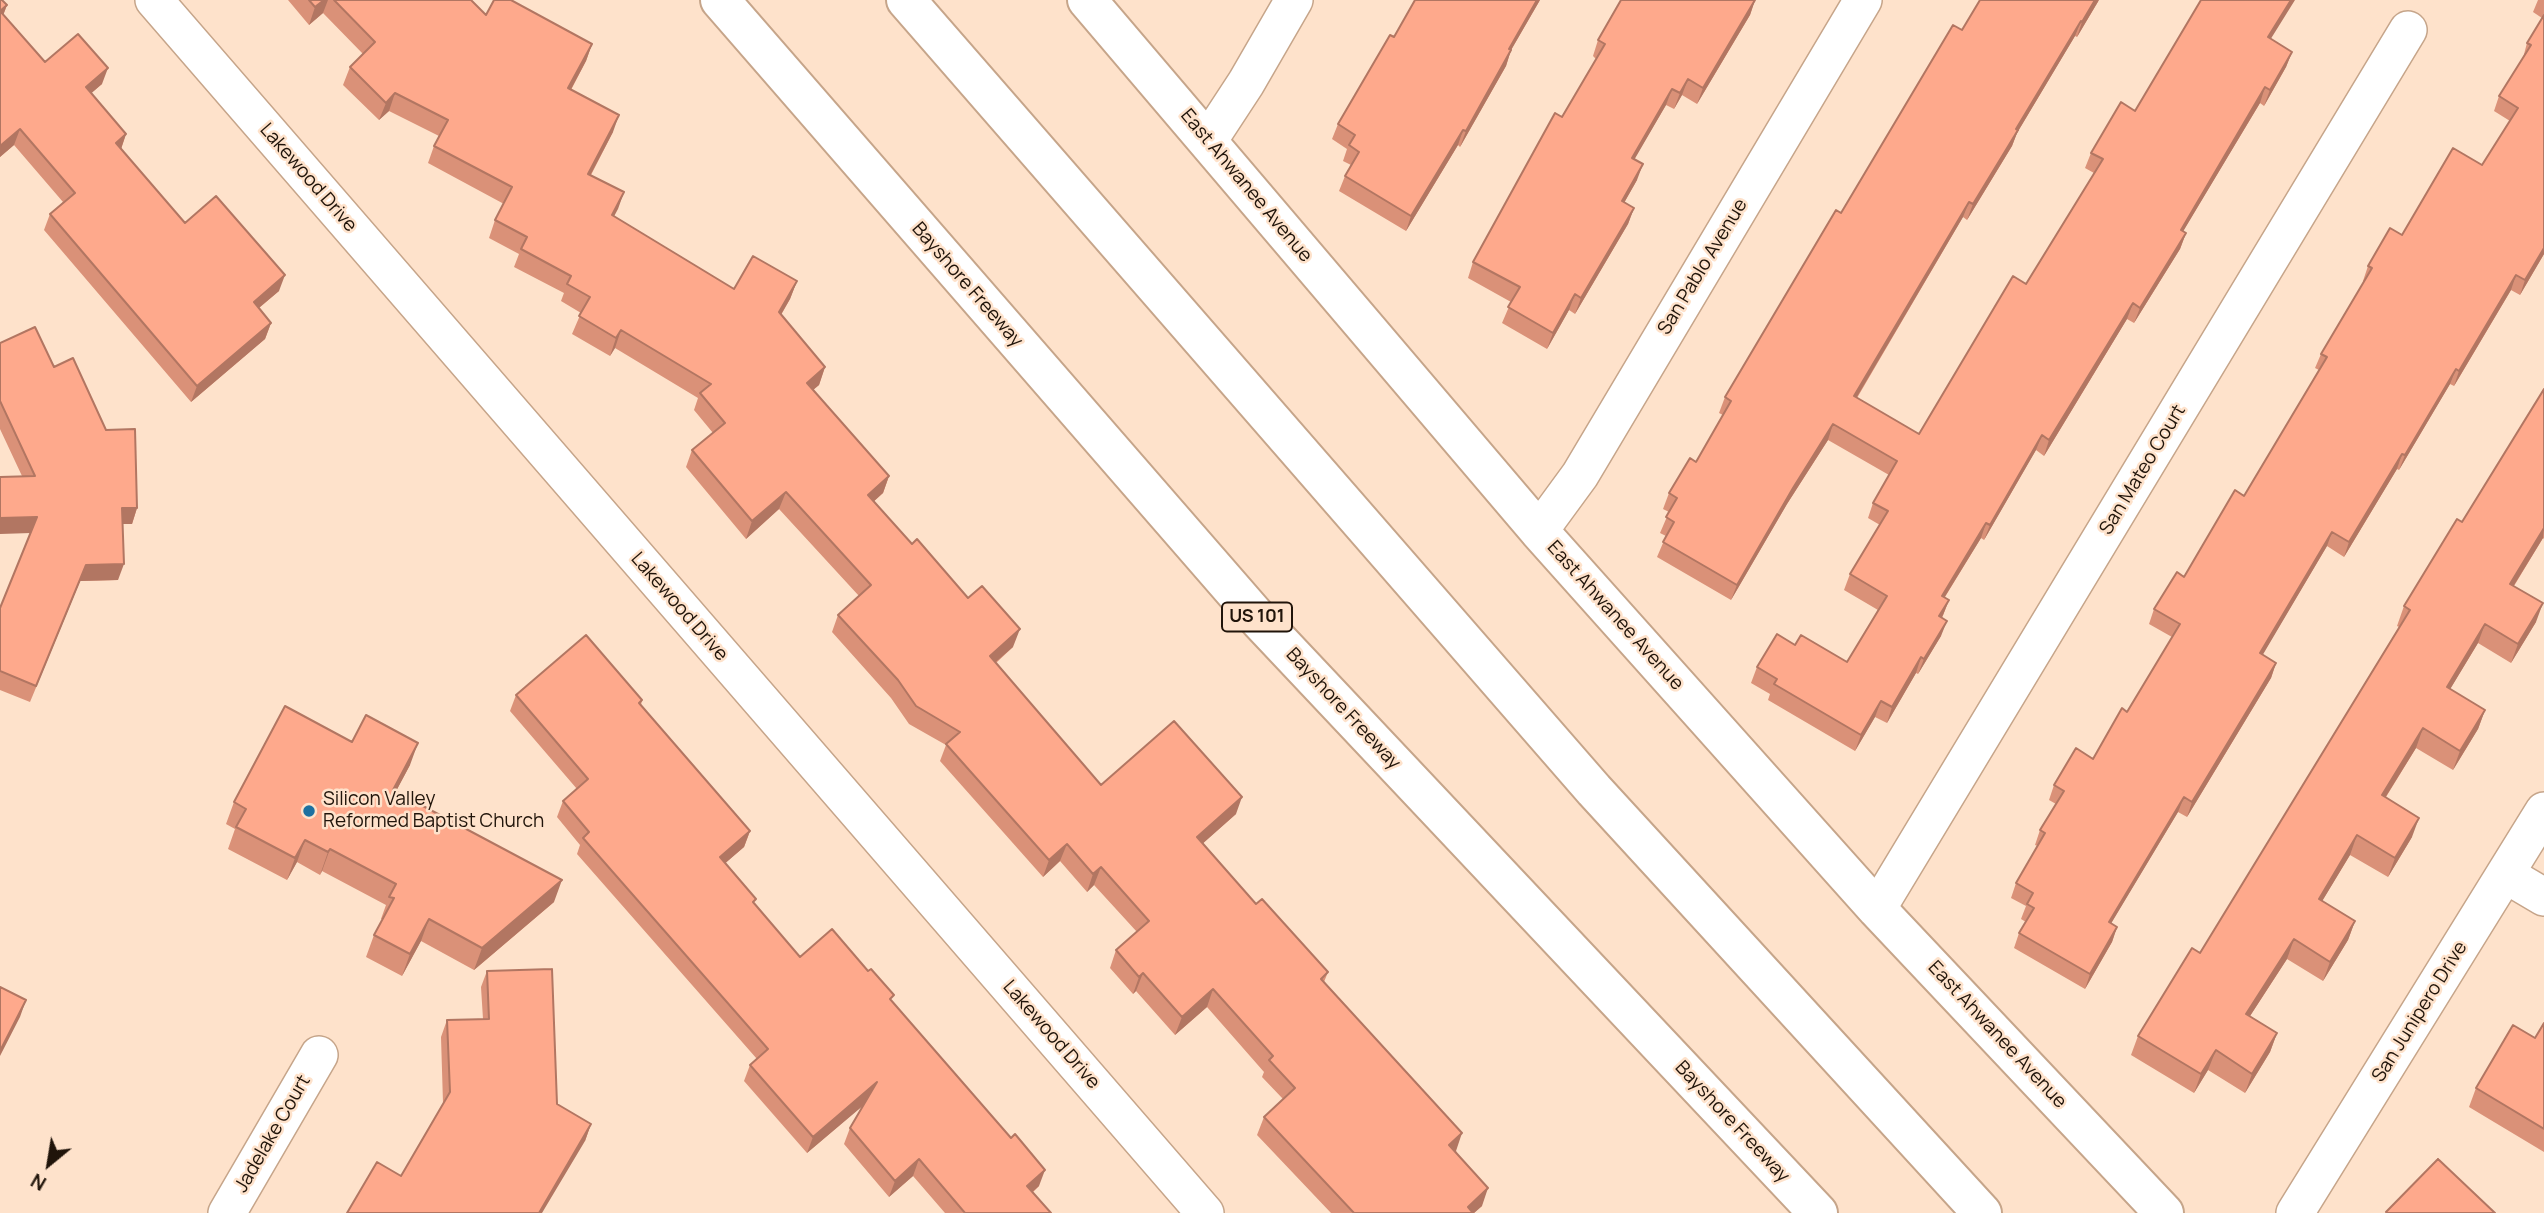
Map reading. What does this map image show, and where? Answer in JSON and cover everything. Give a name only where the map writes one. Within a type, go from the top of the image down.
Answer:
[{"type":"main road","name":"Bayshore Freeway","points":[[720,0],[1261,621],[1818,1213]]},
{"type":"main road","points":[[906,0],[1594,790],[1982,1213]]},
{"type":"main road","name":"East Ahwanee Avenue","points":[[1087,0],[1539,531],[1877,909],[2164,1213]]},
{"type":"street","name":"Lakewood Drive","points":[[154,0],[1205,1213]]},
{"type":"street","points":[[1208,141],[1246,83],[1294,0]]},
{"type":"street","name":"San Pablo Avenue","points":[[1539,531],[1580,475],[1863,0]]},
{"type":"street","name":"San Mateo Court","points":[[1877,909],[2409,30]]},
{"type":"street","name":"San Junipero Drive","points":[[2295,1213],[2544,811]]},
{"type":"street","points":[[2505,874],[2544,897]]},
{"type":"street","name":"Jadelake Court","points":[[227,1213],[319,1055]]},
{"type":"building","points":[[0,0],[7,5],[0,11]]},
{"type":"building","points":[[309,0],[324,0],[315,7]]},
{"type":"building","points":[[334,0],[471,0],[486,15],[494,0],[511,0],[592,44],[568,88],[619,115],[588,174],[624,192],[612,215],[734,289],[753,256],[797,281],[779,312],[825,367],[807,383],[889,476],[868,495],[912,544],[917,539],[968,598],[982,586],[1020,629],[990,656],[1101,785],[1174,721],[1242,797],[1197,837],[1256,904],[1262,899],[1328,972],[1321,979],[1462,1133],[1449,1145],[1488,1188],[1468,1207],[1473,1213],[1354,1213],[1264,1117],[1295,1088],[1269,1060],[1273,1056],[1213,989],[1182,1017],[1143,973],[1139,977],[1116,950],[1149,921],[1101,867],[1093,874],[1067,844],[1049,860],[946,744],[960,732],[916,706],[898,680],[838,615],[871,585],[786,492],[752,521],[692,450],[725,423],[700,393],[711,384],[621,330],[616,338],[579,316],[590,297],[567,284],[571,276],[521,249],[527,237],[495,220],[512,187],[434,146],[448,120],[395,93],[386,103],[350,67],[375,42]]},
{"type":"building","points":[[1415,0],[1537,0],[1466,131],[1463,130],[1411,216],[1345,176],[1359,152],[1349,145],[1355,135],[1338,124],[1390,35],[1394,37]]},
{"type":"building","points":[[1621,0],[1755,0],[1703,88],[1688,79],[1680,93],[1672,89],[1632,158],[1643,164],[1622,201],[1634,208],[1581,298],[1575,294],[1553,333],[1508,307],[1520,287],[1473,262],[1555,113],[1562,117],[1605,44],[1598,40]]},
{"type":"building","points":[[1980,0],[2095,0],[1973,204],[1969,202],[1854,396],[1919,434],[2013,276],[2026,284],[2103,159],[2091,153],[2121,102],[2135,111],[2201,0],[2291,0],[2268,37],[2292,52],[2270,90],[2265,87],[2181,230],[2186,233],[2140,308],[2133,303],[2049,440],[2042,435],[1990,525],[1986,523],[1942,596],[1949,600],[1939,616],[1947,621],[1924,659],[1921,657],[1892,707],[1881,701],[1861,735],[1774,684],[1777,679],[1757,667],[1777,634],[1795,645],[1801,635],[1847,662],[1887,596],[1850,574],[1888,511],[1873,503],[1897,461],[1833,424],[1737,585],[1663,542],[1674,522],[1666,517],[1677,498],[1669,493],[1690,458],[1696,462],[1731,401],[1725,397],[1836,210],[1841,213],[1953,25],[1962,30]]},
{"type":"building","points":[[0,11],[45,62],[78,34],[108,68],[86,87],[126,134],[116,143],[185,223],[216,196],[285,275],[254,302],[271,323],[197,386],[50,214],[75,193],[20,129],[0,146]]},
{"type":"building","points":[[2544,15],[2544,248],[2525,280],[2516,275],[2459,371],[2456,369],[2349,542],[2332,532],[2260,653],[2276,663],[2192,802],[2184,797],[2109,922],[2117,927],[2090,974],[2019,933],[2034,908],[2027,904],[2033,893],[2016,883],[2045,833],[2040,830],[2064,791],[2054,785],[2076,748],[2093,759],[2122,708],[2127,712],[2180,624],[2154,609],[2177,572],[2184,577],[2235,490],[2244,496],[2327,357],[2321,354],[2372,268],[2368,266],[2390,228],[2402,235],[2453,148],[2482,165],[2518,108],[2499,96],[2531,45],[2527,43]]},
{"type":"building","points":[[35,327],[54,367],[73,358],[106,430],[135,429],[137,508],[122,508],[124,564],[86,565],[36,686],[0,671],[0,608],[37,517],[0,518],[0,477],[35,476],[0,401],[0,343]]},
{"type":"building","points":[[2544,389],[2544,528],[2510,584],[2543,603],[2518,644],[2485,624],[2447,687],[2485,710],[2460,751],[2423,728],[2382,795],[2419,818],[2395,858],[2357,835],[2319,899],[2355,921],[2330,962],[2294,939],[2246,1014],[2277,1033],[2252,1074],[2216,1050],[2201,1074],[2138,1036],[2192,948],[2200,953],[2410,610],[2404,606],[2457,519],[2462,522]]},
{"type":"building","points":[[586,635],[642,700],[639,703],[750,831],[720,857],[756,899],[753,902],[800,957],[832,929],[868,971],[871,969],[894,995],[890,999],[1011,1138],[1015,1134],[1045,1170],[1027,1186],[1051,1213],[965,1213],[919,1159],[895,1181],[850,1128],[877,1082],[813,1137],[750,1065],[768,1049],[583,838],[589,832],[563,801],[588,779],[516,695]]},
{"type":"building","points":[[285,706],[352,742],[366,715],[418,743],[393,790],[562,880],[482,948],[429,919],[410,954],[374,935],[394,898],[389,897],[396,884],[330,849],[328,852],[305,840],[295,858],[236,827],[246,809],[234,802]]},
{"type":"building","points":[[552,969],[557,1104],[591,1124],[539,1213],[347,1213],[377,1162],[401,1176],[450,1092],[447,1020],[489,1019],[487,971]]},
{"type":"building","points":[[0,987],[26,1000],[0,1051]]},
{"type":"building","points":[[2544,1023],[2544,1129],[2476,1088],[2513,1025],[2535,1038]]},
{"type":"building","points":[[2438,1159],[2495,1213],[2387,1213]]},
{"type":"place","name":"Silicon Valley Reformed Baptist Church","points":[[309,811]]}]
